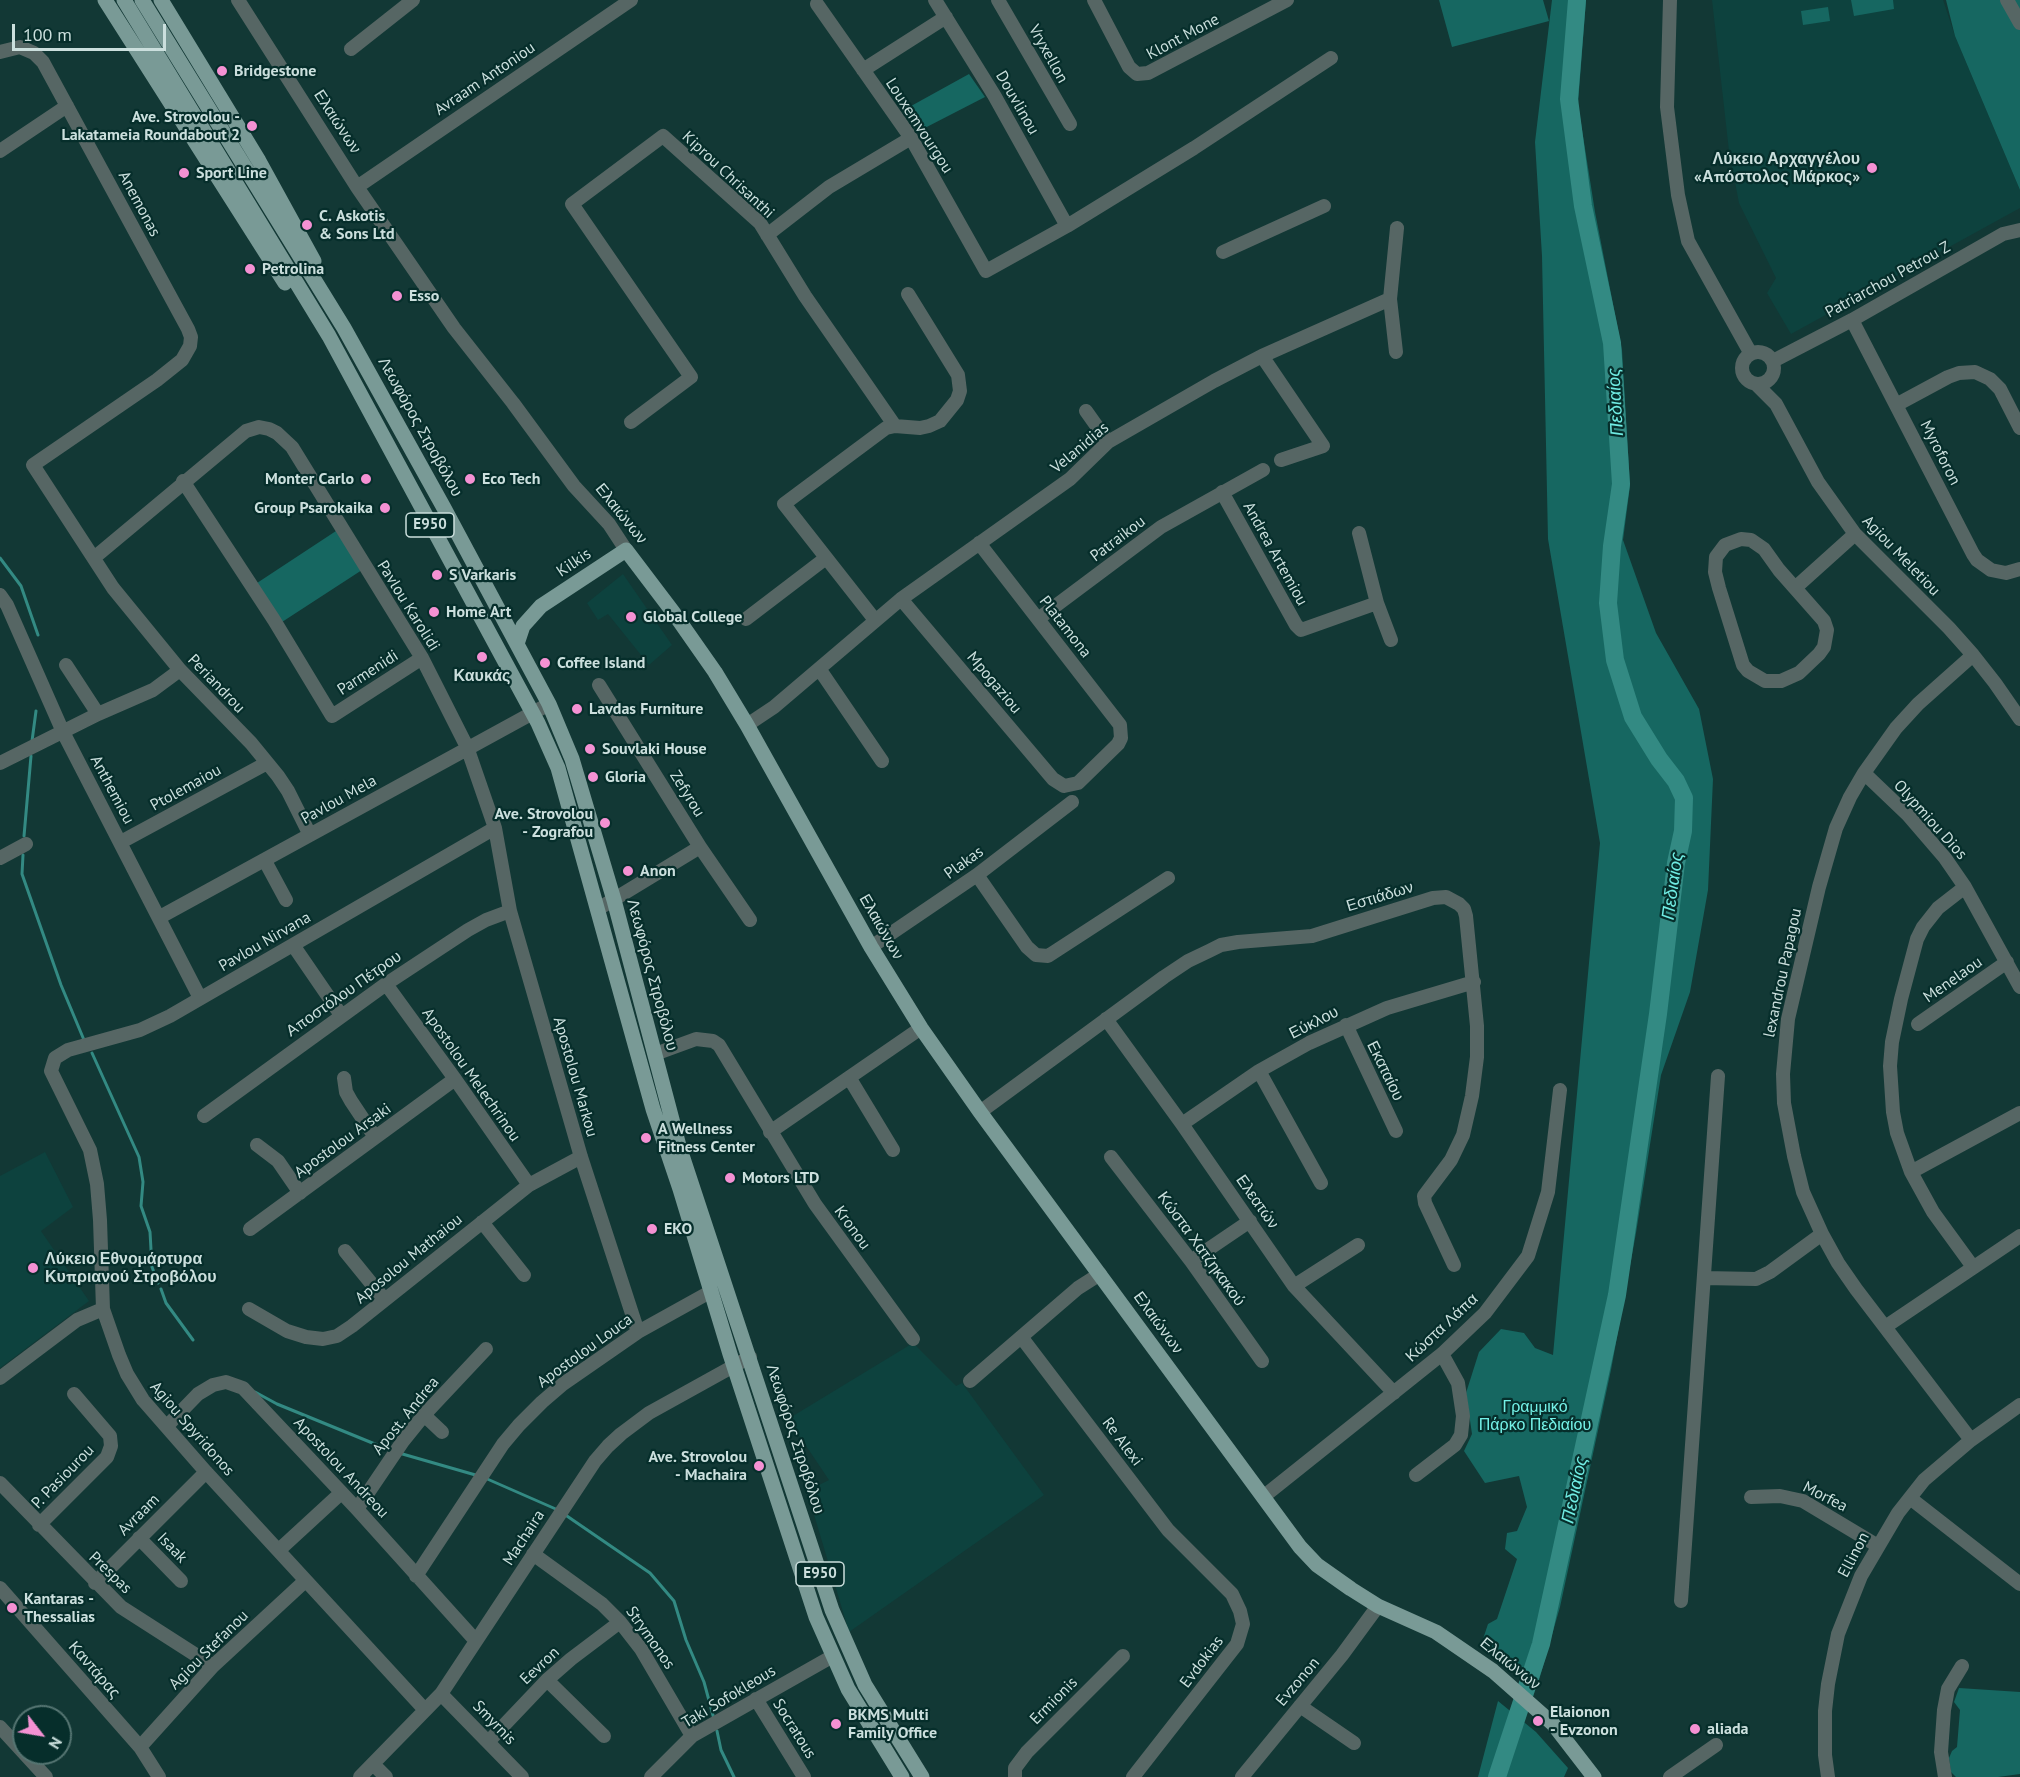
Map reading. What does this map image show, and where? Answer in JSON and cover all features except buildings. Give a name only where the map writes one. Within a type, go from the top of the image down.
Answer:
[{"type":"main road","name":"E950","points":[[105,0],[296,299],[329,336]]},
{"type":"main road","name":"E950","points":[[124,0],[329,336],[533,712],[558,768],[653,1109],[680,1189],[733,1365],[816,1617],[848,1689],[902,1777]]},
{"type":"main road","name":"Λεωφόρος Στροβόλου","points":[[142,0],[344,328],[549,704],[572,759],[614,900],[679,1146],[832,1610],[865,1684],[922,1777]]},
{"type":"main road","name":"E950","points":[[160,0],[259,161],[334,299],[344,328]]},
{"type":"main road","name":"Kilkis","points":[[498,608],[513,614],[541,606],[626,550]]},
{"type":"main road","name":"Ελαιώνων","points":[[626,550],[706,659],[747,725],[871,947],[921,1028],[980,1112],[1300,1546],[1317,1564],[1335,1578],[1378,1606],[1436,1632],[1493,1671],[1559,1731],[1594,1777]]},
{"type":"main road","name":"Kilkis","points":[[517,644],[523,626],[541,606]]},
{"type":"street","points":[[351,49],[413,0]]},
{"type":"street","name":"Avraam Antoniou","points":[[357,187],[631,0]]},
{"type":"street","name":"Douvlinou","points":[[935,0],[994,95],[1067,226]]},
{"type":"street","name":"Vryxellon","points":[[998,0],[1070,124]]},
{"type":"street","name":"Klont Mone","points":[[1094,0],[1129,68],[1137,74],[1148,73],[1287,0]]},
{"type":"street","points":[[1670,0],[1667,107],[1678,195],[1688,241],[1751,354]]},
{"type":"street","points":[[2007,0],[2020,23]]},
{"type":"street","name":"Ελαιώνων","points":[[244,2],[357,187],[454,328],[574,486],[609,524],[626,550]]},
{"type":"street","name":"Louxemvourgou","points":[[817,4],[911,138],[986,271],[1067,226]]},
{"type":"street","points":[[863,70],[946,17]]},
{"type":"street","name":"Anemonas","points":[[0,52],[20,46],[34,53],[43,62],[191,337],[190,346],[182,360],[157,380],[33,465]]},
{"type":"street","points":[[1067,226],[1194,148],[1331,58]]},
{"type":"street","points":[[0,151],[67,106]]},
{"type":"street","name":"Kiprou Chrisanthi","points":[[631,422],[691,377],[572,204],[663,136],[759,223],[805,296],[895,426]]},
{"type":"street","points":[[767,235],[829,186],[911,138]]},
{"type":"street","points":[[1223,252],[1324,206]]},
{"type":"street","points":[[1396,352],[1390,299],[1397,228]]},
{"type":"street","name":"Patriarchou Petrou Z","points":[[1773,361],[1852,320],[2003,234],[2020,230]]},
{"type":"street","points":[[876,620],[784,504],[886,428],[929,426],[940,421],[957,400],[960,391],[958,375],[908,294]]},
{"type":"street","name":"Velanidias","points":[[747,725],[774,708],[901,599],[1070,479],[1108,442],[1262,356],[1390,299]]},
{"type":"street","name":"Myroforon","points":[[1852,320],[1977,560],[1998,572],[2006,573],[2020,569]]},
{"type":"street","points":[[1763,353],[1773,361],[1772,376],[1764,383],[1756,384],[1748,381],[1742,371],[1742,363],[1751,354],[1763,353]]},
{"type":"street","points":[[1262,356],[1323,446],[1281,460]]},
{"type":"street","points":[[1896,405],[1948,377],[1959,373],[1975,372],[1990,379],[2000,389],[2020,428]]},
{"type":"street","name":"Agiou Meletiou","points":[[1772,376],[1776,404]]},
{"type":"street","name":"Agiou Meletiou","points":[[1756,384],[1776,404],[1818,482],[1855,534],[1949,628],[1995,683],[2020,719]]},
{"type":"street","points":[[1086,411],[1108,442]]},
{"type":"street","name":"Pavlou Karolidi","points":[[183,482],[246,430],[259,427],[277,433],[292,447],[422,658],[467,747],[495,828]]},
{"type":"street","name":"Periandrou","points":[[33,465],[113,588],[180,670],[251,743],[267,763],[288,791],[310,835]]},
{"type":"street","name":"Patraikou","points":[[1038,619],[1161,527],[1263,470]]},
{"type":"street","points":[[94,557],[183,482]]},
{"type":"street","name":"Parmenidi","points":[[183,482],[274,620],[332,716],[422,658]]},
{"type":"street","name":"Andrea Artemiou","points":[[1222,492],[1296,625],[1301,630],[1377,603]]},
{"type":"street","points":[[1359,533],[1377,603],[1390,640]]},
{"type":"street","points":[[1796,588],[1855,534]]},
{"type":"street","points":[[1752,540],[1764,549],[1796,588],[1824,621],[1827,637],[1824,646],[1820,654],[1790,678],[1765,681],[1748,671],[1739,658],[1715,572],[1719,550],[1730,541],[1752,540]]},
{"type":"street","name":"Platamona","points":[[979,543],[1120,725],[1121,732]]},
{"type":"street","points":[[746,619],[826,558]]},
{"type":"street","name":"Anthemiou","points":[[0,595],[63,732],[200,998]]},
{"type":"street","name":"Mpogaziou","points":[[901,599],[1053,779],[1064,786],[1078,783],[1104,759],[1118,744],[1121,732]]},
{"type":"street","name":"lexandrou Papagou","points":[[1971,1440],[1838,1263],[1803,1192],[1784,1102],[1788,1018],[1829,848],[1850,797],[1864,773],[1906,716],[1973,655]]},
{"type":"street","points":[[66,664],[98,714]]},
{"type":"street","points":[[1,761],[153,690],[180,670]]},
{"type":"street","points":[[820,670],[882,761]]},
{"type":"street","name":"Zefyrou","points":[[599,685],[700,847],[750,920]]},
{"type":"street","name":"Pavlou Mela","points":[[160,917],[549,704]]},
{"type":"street","name":"Ptolemaiou","points":[[121,842],[267,763]]},
{"type":"street","name":"Olypmiou Dios","points":[[1864,773],[1892,798],[1945,858],[1965,887],[2020,987]]},
{"type":"street","name":"Plakas","points":[[871,947],[977,875],[1072,802]]},
{"type":"street","name":"Apostolou Markou","points":[[495,828],[510,911],[581,1157],[638,1332]]},
{"type":"street","name":"Pavlou Nirvana","points":[[51,1071],[55,1058],[68,1050],[140,1030],[170,1016],[495,828]]},
{"type":"street","points":[[0,858],[26,844]]},
{"type":"street","points":[[598,909],[700,847]]},
{"type":"street","points":[[265,861],[286,900]]},
{"type":"street","points":[[977,875],[1027,947],[1036,955],[1048,956],[1168,878]]},
{"type":"street","points":[[1965,887],[1938,908],[1917,939],[1911,955],[1892,1042],[1890,1066],[1897,1133],[1911,1172],[1933,1212],[1973,1267]]},
{"type":"street","name":"Εστιάδων","points":[[980,1112],[1188,961],[1221,945],[1312,936],[1438,897],[1454,900],[1464,909],[1474,982],[1477,1057],[1472,1096],[1463,1135],[1451,1160],[1424,1196],[1425,1203],[1454,1265]]},
{"type":"street","name":"Αποστόλου Πέτρου","points":[[204,1116],[386,984],[468,930],[510,911]]},
{"type":"street","points":[[293,945],[341,1015]]},
{"type":"street","name":"Menelaou","points":[[1918,1024],[2007,962]]},
{"type":"street","name":"Εύκλου","points":[[1182,1124],[1259,1071],[1346,1025],[1434,992],[1474,982]]},
{"type":"street","name":"Apostolou Melechrinou","points":[[386,984],[529,1185]]},
{"type":"street","name":"Ελεατών","points":[[1106,1019],[1294,1286],[1394,1393]]},
{"type":"street","name":"Εκαταίου","points":[[1346,1025],[1396,1131]]},
{"type":"street","points":[[770,1132],[921,1028]]},
{"type":"street","name":"Kronou","points":[[655,1054],[696,1038],[713,1041],[719,1045],[814,1204],[913,1339]]},
{"type":"street","name":"Agiou Spyridonos","points":[[51,1071],[90,1149],[97,1184],[100,1220],[103,1309],[118,1355],[127,1374],[143,1400],[206,1472],[425,1710]]},
{"type":"street","points":[[1259,1071],[1321,1183]]},
{"type":"street","points":[[1681,1601],[1718,1076]]},
{"type":"street","points":[[344,1078],[346,1092],[375,1137]]},
{"type":"street","name":"Apostolou Arsaki","points":[[250,1229],[455,1079]]},
{"type":"street","points":[[850,1079],[893,1150]]},
{"type":"street","name":"Κώστα Λάπα","points":[[1263,1497],[1442,1354],[1485,1313],[1528,1256],[1548,1192],[1560,1090]]},
{"type":"street","points":[[1911,1172],[2020,1113]]},
{"type":"street","points":[[258,1145],[278,1161],[300,1192]]},
{"type":"street","name":"Aposolou Mathaiou","points":[[249,1309],[287,1331],[306,1337],[323,1339],[337,1336],[529,1185],[581,1157]]},
{"type":"street","name":"Κώστα Χατζηκακού","points":[[1111,1157],[1191,1261],[1262,1361]]},
{"type":"street","points":[[1191,1261],[1250,1221]]},
{"type":"street","points":[[482,1222],[524,1275]]},
{"type":"street","points":[[1704,1278],[1756,1279],[1770,1272],[1822,1234]]},
{"type":"street","points":[[1885,1327],[2020,1236]]},
{"type":"street","points":[[1294,1286],[1358,1245]]},
{"type":"street","points":[[345,1251],[384,1299]]},
{"type":"street","points":[[970,1381],[1078,1288],[1100,1274]]},
{"type":"street","name":"Apostolou Louca","points":[[416,1576],[508,1438],[542,1402],[563,1384],[638,1332],[710,1292]]},
{"type":"street","points":[[0,1378],[77,1320],[103,1309]]},
{"type":"street","name":"Re Alexi","points":[[1022,1338],[1167,1530],[1200,1562]]},
{"type":"street","name":"Apost. Andrea","points":[[357,1509],[396,1451],[424,1415],[486,1349]]},
{"type":"street","points":[[1416,1475],[1455,1444],[1461,1435],[1463,1416],[1458,1383],[1442,1354]]},
{"type":"street","name":"Machaira","points":[[360,1777],[441,1694],[595,1461],[621,1434],[650,1413],[750,1357]]},
{"type":"street","name":"Apostolou Andreou","points":[[167,1426],[198,1394],[213,1385],[226,1382],[234,1384],[252,1397],[476,1641]]},
{"type":"street","name":"P. Pasiourou","points":[[39,1525],[107,1457],[111,1446],[110,1436],[74,1394]]},
{"type":"street","name":"Ellinon","points":[[1828,1777],[1825,1755],[1825,1711],[1832,1657],[1853,1593],[1878,1545],[1910,1498],[1940,1465],[2020,1405]]},
{"type":"street","points":[[424,1415],[442,1432]]},
{"type":"street","name":"Avraam","points":[[95,1583],[206,1472]]},
{"type":"street","name":"Prespas","points":[[0,1484],[121,1607],[213,1666]]},
{"type":"street","points":[[279,1550],[341,1492]]},
{"type":"street","name":"Morfea","points":[[1751,1497],[1780,1496],[1803,1501],[1878,1545]]},
{"type":"street","points":[[1910,1498],[2020,1584]]},
{"type":"street","name":"Isaak","points":[[139,1538],[181,1581]]},
{"type":"street","name":"Strymonos","points":[[533,1554],[602,1604],[620,1622],[641,1649],[692,1736]]},
{"type":"street","name":"Evdokias","points":[[1133,1777],[1237,1644],[1241,1633],[1243,1624],[1232,1594],[1200,1562]]},
{"type":"street","name":"Agiou Stefanou","points":[[140,1747],[213,1666],[305,1581]]},
{"type":"street","name":"Καντάρας","points":[[0,1588],[140,1747],[159,1777]]},
{"type":"street","name":"Evzonon","points":[[1242,1777],[1342,1655],[1378,1606]]},
{"type":"street","name":"Eevron","points":[[489,1741],[570,1659],[620,1622]]},
{"type":"street","name":"Taki Sofokleous","points":[[651,1777],[692,1736],[833,1656]]},
{"type":"street","name":"Ermionis","points":[[1014,1775],[1015,1768],[1027,1752],[1123,1656]]},
{"type":"street","points":[[1945,1777],[1941,1752],[1944,1710],[1948,1689],[1962,1665]]},
{"type":"street","points":[[547,1680],[604,1736]]},
{"type":"street","name":"Smyrnis","points":[[441,1694],[522,1777]]},
{"type":"street","name":"Socratous","points":[[756,1699],[804,1777]]},
{"type":"street","points":[[1300,1706],[1354,1743]]},
{"type":"street","points":[[0,1727],[46,1777]]},
{"type":"street","points":[[1670,1777],[1716,1745]]},
{"type":"street","points":[[373,1764],[386,1777]]},
{"type":"shaded area","name":"Λύκειο Αρχαγγέλου «Απόστολος Μάρκος»","points":[[1712,0],[1943,0],[1955,36],[2020,190],[2020,208],[1791,334],[1767,293],[1776,278],[1739,203],[1729,151]]},
{"type":"shaded area","name":"Global College","points":[[623,574],[672,645],[649,665],[608,614],[598,620],[587,603]]},
{"type":"shaded area","name":"Λύκειο Εθνομάρτυρα Κυπριανού Στροβόλου","points":[[45,1152],[73,1207],[41,1231],[89,1301],[0,1368],[0,1176]]},
{"type":"shaded area","points":[[913,1343],[956,1386],[962,1383],[1044,1495],[849,1632],[807,1491],[829,1480],[788,1419]]},
{"type":"green space","points":[[1439,0],[1543,0],[1549,21],[1452,47]]},
{"type":"green space","name":"Γραμμικό Πάρκο Πεδιαίου","points":[[1552,0],[1586,0],[1578,104],[1595,212],[1622,350],[1630,486],[1623,540],[1656,633],[1699,709],[1713,779],[1708,890],[1690,992],[1661,1075],[1611,1370],[1560,1607],[1537,1687],[1481,1645],[1488,1624],[1497,1619],[1517,1559],[1505,1549],[1507,1533],[1517,1531],[1527,1507],[1519,1476],[1485,1483],[1464,1451],[1472,1434],[1466,1393],[1479,1352],[1501,1329],[1524,1333],[1535,1348],[1553,1355],[1600,843],[1548,539],[1542,256],[1535,142]]},
{"type":"green space","points":[[1851,0],[1893,0],[1894,9],[1854,16]]},
{"type":"green space","points":[[1946,0],[2020,0],[2020,190],[1955,36]]},
{"type":"green space","points":[[1828,7],[1830,21],[1803,25],[1801,11]]},
{"type":"green space","points":[[969,74],[985,97],[917,132],[902,111]]},
{"type":"green space","points":[[336,531],[362,570],[282,622],[257,583]]},
{"type":"green space","points":[[1959,1688],[2020,1692],[2020,1774],[1998,1777],[1956,1777],[1951,1772],[1949,1758],[1957,1747],[1960,1710],[1954,1702]]},
{"type":"green space","points":[[1498,1701],[1536,1732],[1568,1768],[1564,1777],[1478,1777]]},
{"type":"waterway","name":"Πεδιαίος","points":[[1497,1777],[1541,1644],[1617,1295],[1658,1014],[1676,863],[1683,831],[1684,798],[1676,781],[1659,759],[1633,717],[1615,660],[1608,603],[1612,546],[1621,484],[1612,343],[1583,206],[1569,99],[1577,0]]},
{"type":"waterway","points":[[0,558],[21,586],[38,635]]},
{"type":"waterway","points":[[32,741],[36,711]]},
{"type":"waterway","points":[[24,836],[31,756]]},
{"type":"waterway","points":[[23,855],[22,874],[61,985],[84,1040]]},
{"type":"waterway","points":[[92,1053],[139,1157],[143,1182],[141,1206],[150,1232],[152,1267],[158,1283]]},
{"type":"waterway","points":[[161,1289],[166,1303],[193,1340]]},
{"type":"waterway","points":[[255,1392],[277,1404],[392,1451]]},
{"type":"waterway","points":[[399,1453],[479,1476]]},
{"type":"waterway","points":[[485,1478],[558,1510]]},
{"type":"waterway","points":[[564,1514],[650,1573],[674,1601],[686,1640],[704,1682],[714,1719]]},
{"type":"waterway","points":[[717,1731],[721,1750],[734,1777]]},
{"type":"place","name":"Bridgestone","points":[[222,71]]},
{"type":"place","name":"Ave. Strovolou - Lakatameia Roundabout 2","points":[[252,126]]},
{"type":"place","name":"Λύκειο Αρχαγγέλου «Απόστολος Μάρκος»","points":[[1872,168]]},
{"type":"place","name":"Sport Line","points":[[184,173]]},
{"type":"place","name":"C. Askotis & Sons Ltd","points":[[307,225]]},
{"type":"place","name":"Petrolina","points":[[250,269]]},
{"type":"place","name":"Esso","points":[[397,296]]},
{"type":"place","name":"Monter Carlo","points":[[366,479]]},
{"type":"place","name":"Eco Tech","points":[[470,479]]},
{"type":"place","name":"Group Psarokaika","points":[[385,508]]},
{"type":"place","name":"S Varkaris","points":[[437,575]]},
{"type":"place","name":"Home Art","points":[[434,612]]},
{"type":"place","name":"Global College","points":[[631,617]]},
{"type":"place","name":"Καυκάς","points":[[482,657]]},
{"type":"place","name":"Coffee Island","points":[[545,663]]},
{"type":"place","name":"Lavdas Furniture","points":[[577,709]]},
{"type":"place","name":"Souvlaki House","points":[[590,749]]},
{"type":"place","name":"Gloria","points":[[593,777]]},
{"type":"place","name":"Ave. Strovolou - Zografou","points":[[605,823]]},
{"type":"place","name":"Anon","points":[[628,871]]},
{"type":"place","name":"A Wellness Fitness Center","points":[[646,1138]]},
{"type":"place","name":"Motors LTD","points":[[730,1178]]},
{"type":"place","name":"EKO","points":[[652,1229]]},
{"type":"place","name":"Λύκειο Εθνομάρτυρα Κυπριανού Στροβόλου","points":[[33,1268]]},
{"type":"place","name":"Ave. Strovolou - Machaira","points":[[759,1466]]},
{"type":"place","name":"Kantaras - Thessalias","points":[[12,1608]]},
{"type":"place","name":"Elaionon - Evzonon","points":[[1538,1721]]},
{"type":"place","name":"BKMS Multi Family Office","points":[[836,1724]]},
{"type":"place","name":"aliada","points":[[1695,1729]]}]
